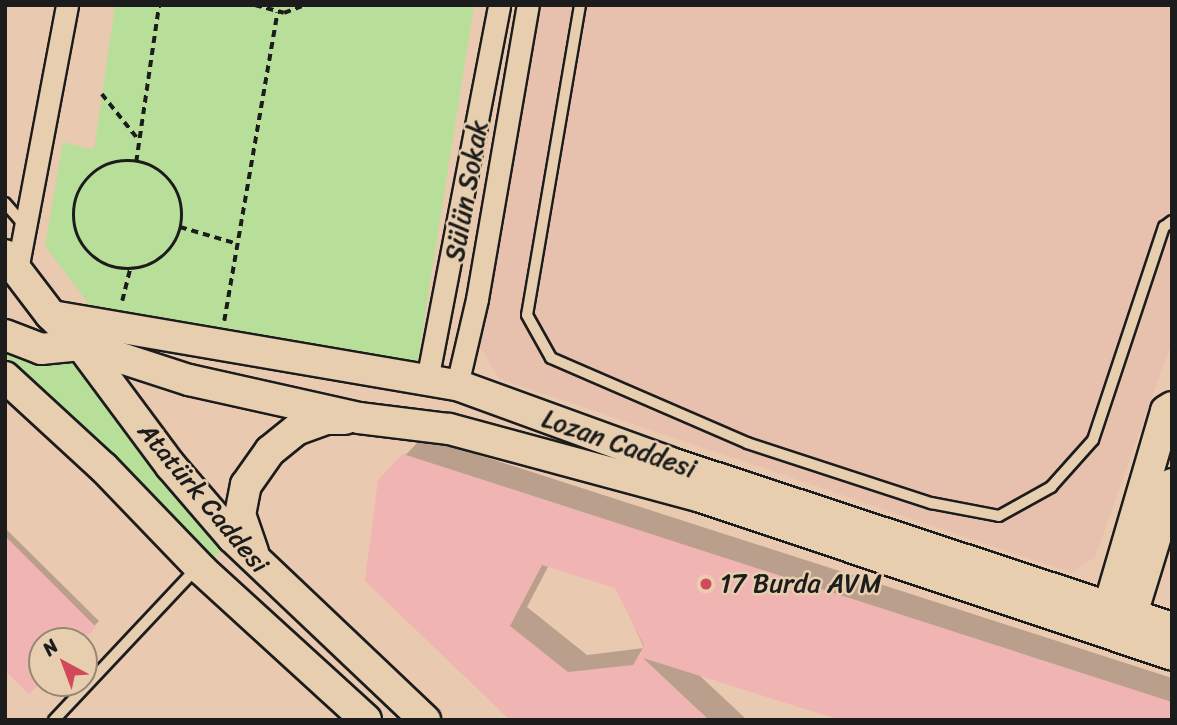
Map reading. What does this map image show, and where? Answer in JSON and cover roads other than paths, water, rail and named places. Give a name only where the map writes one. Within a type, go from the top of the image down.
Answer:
[{"type":"street","points":[[11,263],[25,226],[67,5]]},
{"type":"street","name":"Sülün Sokak","points":[[428,380],[499,5]]},
{"type":"street","name":"Sülün Sokak","points":[[457,385],[477,299],[528,5]]},
{"type":"street","name":"Atatürk Caddesi","points":[[11,263],[52,316],[80,345],[171,466],[262,570],[425,720]]},
{"type":"street","name":"Lozan Caddesi","points":[[52,316],[457,385],[668,462],[1172,628]]},
{"type":"street","points":[[5,335],[41,349],[80,345]]},
{"type":"street","name":"Lozan Caddesi","points":[[80,345],[189,380],[359,418],[449,429],[698,496],[1172,655]]},
{"type":"street","name":"Atatürk Caddesi","points":[[5,377],[104,468],[198,566],[366,720]]},
{"type":"street","points":[[420,424],[428,380]]},
{"type":"street","points":[[449,429],[457,385]]},
{"type":"street","points":[[1120,610],[1166,411],[1172,407]]},
{"type":"street","points":[[262,570],[247,542],[240,515],[246,485],[270,451],[296,430],[327,419],[359,418]]},
{"type":"street","points":[[1120,610],[1172,484]]},
{"type":"lane","points":[[580,5],[527,315],[551,358],[747,443],[931,503],[999,516],[1051,487],[1093,440],[1164,228],[1172,221]]},
{"type":"lane","points":[[5,203],[25,226]]},
{"type":"lane","points":[[54,720],[198,566]]},
{"type":"place","name":"17 Burda AVM","points":[[706,584]]}]
